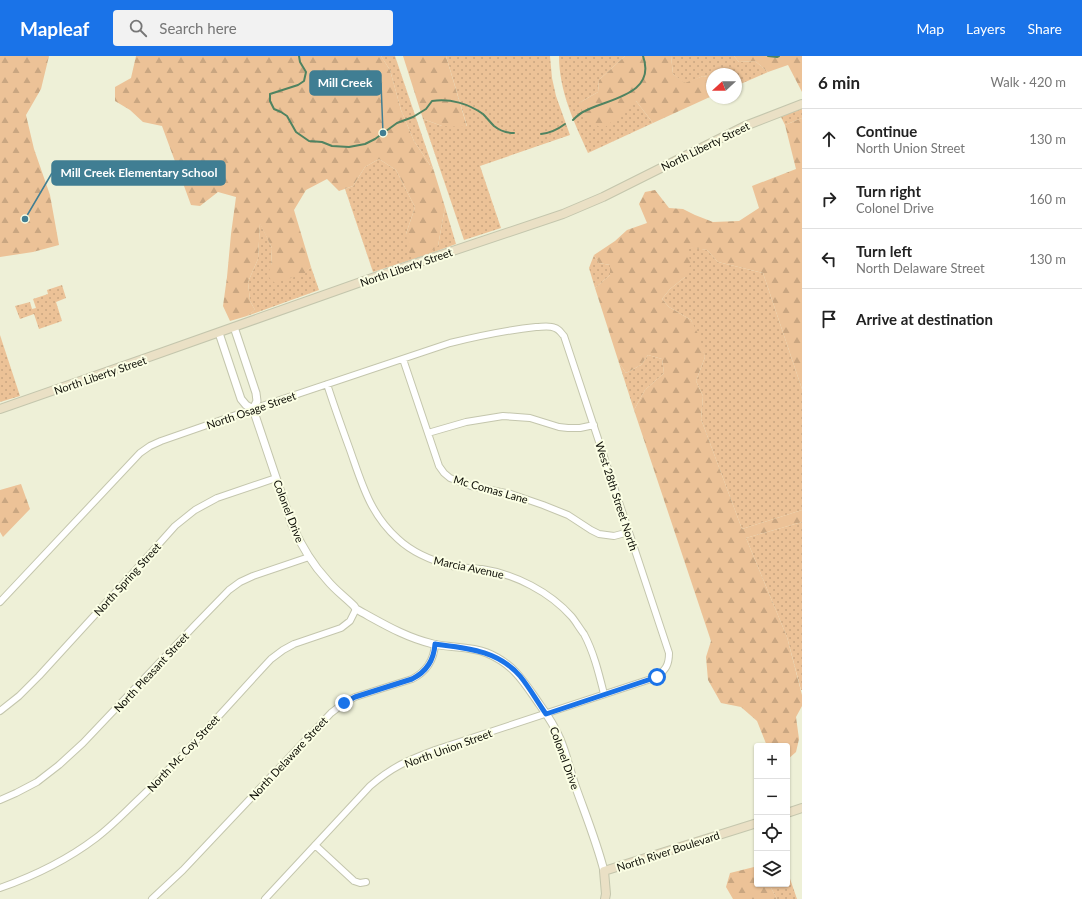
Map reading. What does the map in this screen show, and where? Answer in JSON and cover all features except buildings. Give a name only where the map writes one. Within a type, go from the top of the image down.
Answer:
[{"type":"main road","name":"North Liberty Street","points":[[0,409],[234,328],[375,277],[563,214],[603,197],[745,126],[802,104]]},
{"type":"main road","points":[[790,812],[802,808]]},
{"type":"main road","name":"North River Boulevard","points":[[605,899],[604,872],[754,824]]},
{"type":"street","name":"North Osage Street","points":[[0,602],[140,453],[150,446],[253,409],[450,344],[481,336],[529,328],[549,326],[554,327],[561,332]]},
{"type":"street","name":"Colonel Drive","points":[[234,328],[256,393],[257,400],[253,409]]},
{"type":"street","name":"West 28th Street North","points":[[561,332],[564,336],[594,425],[669,653],[669,661]]},
{"type":"street","name":"Colonel Drive","points":[[219,333],[242,399],[246,405],[253,409],[292,525],[309,557],[327,581],[356,608],[401,633],[418,640],[487,653],[501,660],[520,675],[554,726],[560,740],[599,851],[604,872]]},
{"type":"street","name":"Mc Comas Lane","points":[[403,359],[439,466],[450,478],[471,486],[511,494],[544,505],[568,515],[599,534],[614,536],[629,532]]},
{"type":"street","name":"Marcia Avenue","points":[[327,384],[365,494],[375,512],[387,528],[398,540],[429,559],[453,566],[485,570],[508,575],[530,585],[553,599],[572,617],[584,635],[593,656],[604,694]]},
{"type":"street","points":[[428,434],[466,422],[504,416],[530,418],[559,427],[568,428],[580,428],[594,425]]},
{"type":"street","name":"North Spring Street","points":[[0,711],[19,696],[38,676],[174,526],[195,510],[217,498],[276,478]]},
{"type":"street","name":"North Pleasant Street","points":[[0,800],[37,782],[59,765],[83,743],[229,590],[252,576],[309,557]]},
{"type":"street","name":"North Mc Coy Street","points":[[0,888],[22,880],[59,862],[105,832],[162,777],[271,658],[294,644],[342,628],[350,620],[356,608]]},
{"type":"street","name":"North Delaware Street","points":[[152,899],[183,870],[331,713],[355,697],[420,676],[426,670],[432,659],[435,652],[435,644]]},
{"type":"street","name":"North Union Street","points":[[265,899],[370,786],[381,776],[397,766],[435,750],[657,677],[665,670],[669,661]]},
{"type":"street","points":[[315,845],[354,881],[360,883],[366,882]]},
{"type":"green space","points":[[0,56],[49,56],[41,89],[26,115],[34,149],[50,195],[59,245],[33,252],[0,257]]},
{"type":"green space","points":[[136,56],[381,56],[390,70],[401,110],[414,141],[434,171],[445,207],[438,246],[426,255],[410,256],[406,234],[415,207],[396,170],[379,159],[365,167],[353,186],[339,191],[327,179],[306,190],[294,210],[311,267],[304,274],[275,283],[267,276],[271,266],[272,248],[260,224],[258,259],[248,282],[250,301],[255,310],[247,316],[230,321],[223,306],[236,197],[218,192],[200,206],[191,205],[162,126],[143,122],[130,110],[115,101],[115,87],[131,78]]},
{"type":"green space","points":[[381,56],[395,56],[434,171],[414,141],[401,110],[390,70]]},
{"type":"green space","points":[[403,56],[446,56],[467,127],[442,126],[423,119]]},
{"type":"green space","points":[[446,56],[550,56],[552,78],[556,96],[570,135],[480,166],[501,228],[464,240],[423,119],[442,126],[467,126]]},
{"type":"green space","points":[[559,56],[625,56],[599,80],[598,92],[579,103],[636,101],[653,123],[588,153],[564,94]]},
{"type":"green space","points":[[625,56],[671,56],[673,74],[685,83],[703,76],[706,77],[706,99],[653,123],[636,101],[603,129],[586,119],[579,103],[598,92],[599,80]]},
{"type":"green space","points":[[671,56],[734,56],[739,62],[755,61],[768,72],[742,83],[742,68],[706,68],[706,77],[703,76],[685,84],[673,74]]},
{"type":"green space","points":[[734,56],[802,56],[802,92],[788,65],[768,72],[755,61],[739,62]]},
{"type":"green space","points":[[802,108],[802,118],[785,125],[781,117]]},
{"type":"green space","points":[[802,118],[802,389],[763,273],[718,262],[707,250],[686,247],[691,263],[685,277],[670,289],[662,299],[669,307],[691,320],[699,336],[705,357],[696,381],[703,396],[701,419],[742,529],[802,510],[802,522],[746,538],[787,637],[802,695],[802,706],[796,717],[799,739],[796,752],[790,757],[790,743],[766,743],[757,721],[741,707],[721,703],[708,680],[706,657],[711,641],[634,410],[645,390],[664,373],[662,359],[648,355],[641,365],[626,373],[619,363],[595,288],[610,275],[610,265],[599,263],[594,255],[615,241],[627,230],[647,223],[639,204],[645,192],[655,190],[669,208],[683,209],[713,222],[739,221],[759,208],[752,186],[796,169],[785,125]]},
{"type":"green space","points":[[379,159],[396,170],[415,207],[406,234],[438,246],[445,207],[456,244],[373,272],[345,189],[353,186],[365,167]]},
{"type":"green space","points":[[260,223],[272,248],[271,266],[303,274],[311,267],[319,290],[247,316],[255,310],[250,301],[248,282],[258,259]]},
{"type":"green space","points":[[685,246],[707,250],[718,262],[763,273],[802,389],[802,510],[742,529],[701,419],[703,396],[696,381],[705,357],[691,320],[669,307],[662,299],[670,289],[685,277]]},
{"type":"green space","points":[[594,255],[599,263],[610,265],[610,275],[595,288],[589,268]]},
{"type":"green space","points":[[62,285],[66,298],[56,302],[62,321],[39,329],[34,314],[20,319],[15,306],[30,302],[32,309],[36,308],[33,299],[48,294],[47,290]]},
{"type":"green space","points":[[0,335],[20,396],[0,402]]},
{"type":"green space","points":[[648,355],[662,359],[664,373],[645,390],[634,410],[619,363],[626,373],[641,365]]},
{"type":"green space","points":[[21,484],[30,509],[3,537],[0,532],[0,490]]},
{"type":"green space","points":[[802,522],[801,690],[787,637],[746,538]]},
{"type":"green space","points":[[754,867],[754,887],[771,887],[777,899],[733,899],[726,887],[730,873]]},
{"type":"green space","points":[[790,879],[797,899],[777,899],[771,887],[790,887]]},
{"type":"waterway","points":[[299,56],[300,62],[306,72],[304,81],[298,85],[270,94],[270,101],[274,109],[287,116],[296,132],[309,141],[322,142],[332,146],[349,147],[365,144],[375,139],[397,123],[413,117],[426,109],[432,101],[439,100],[452,101],[472,107],[483,114],[496,127],[506,132],[514,133]]},
{"type":"waterway","points":[[573,120],[583,112],[628,94],[637,87],[643,79],[645,69],[643,56]]},
{"type":"waterway","points":[[768,56],[779,56]]},
{"type":"waterway","points":[[541,134],[554,131],[565,124]]},
{"type":"place","name":"Mill Creek","points":[[383,133]]},
{"type":"place","name":"Mill Creek Elementary School","points":[[25,219]]},
{"type":"route","points":[[344,703],[355,697],[420,676],[426,670],[432,659],[435,652],[435,644],[476,650],[487,653],[501,660],[520,675],[546,714],[657,677]]}]
